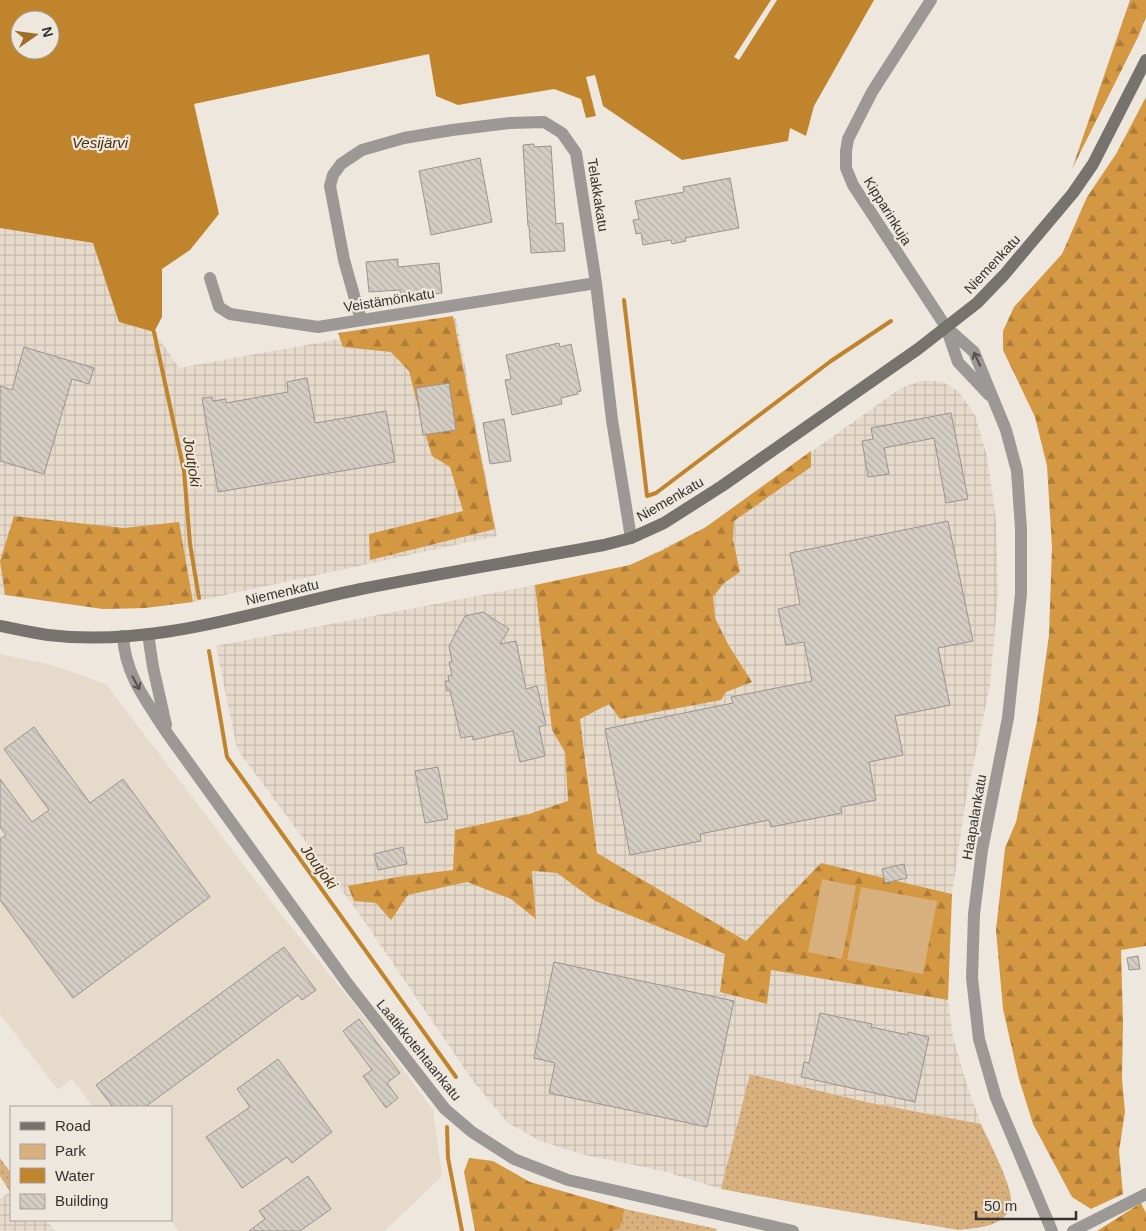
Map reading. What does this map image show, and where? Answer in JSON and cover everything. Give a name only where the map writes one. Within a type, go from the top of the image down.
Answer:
[{"type":"street","name":"Kipparinkuja","points":[[931,0],[872,92],[848,139],[846,168],[853,185],[946,327]]},
{"type":"street","name":"Niemenkatu","points":[[0,626],[48,635],[89,637],[172,631],[360,590],[604,545],[630,538],[664,523],[722,486],[878,377],[977,303],[1073,193],[1093,164],[1146,60]]},
{"type":"street","name":"Telakkakatu","points":[[360,320],[342,251],[330,186],[333,175],[340,164],[362,150],[404,138],[452,130],[510,123],[544,122],[562,132],[576,153],[596,283],[612,420],[630,538]]},
{"type":"street","name":"Veistämönkatu","points":[[210,278],[219,307],[230,314],[318,327],[596,283]]},
{"type":"street","name":"Haapalankatu","points":[[946,327],[958,362],[994,400]]},
{"type":"street","name":"Haapalankatu","points":[[946,327],[974,352],[1006,430],[1017,471],[1021,529],[1021,594],[1008,718],[982,850],[974,914],[972,978],[979,1039],[996,1098],[1052,1231]]},
{"type":"street","name":"Laatikkotehtaankatu","points":[[148,634],[167,733]]},
{"type":"street","name":"Laatikkotehtaankatu","points":[[123,636],[124,651],[129,670],[142,695],[167,733],[353,991],[445,1109],[472,1132],[514,1159],[568,1180],[793,1231]]},
{"type":"street","points":[[1073,1231],[1146,1194]]},
{"type":"shaded area","points":[[0,228],[93,243],[119,322],[154,332],[179,368],[456,318],[497,536],[193,602],[145,608],[103,609],[0,594]]},
{"type":"shaded area","points":[[921,381],[941,381],[958,391],[975,415],[987,456],[996,519],[998,594],[990,685],[966,799],[952,894],[821,863],[746,941],[597,854],[587,766],[559,580],[630,565],[706,527],[901,388]]},
{"type":"shaded area","points":[[535,585],[565,752],[568,802],[529,814],[467,882],[532,871],[557,873],[595,901],[725,954],[720,992],[766,1004],[770,970],[948,1000],[953,1037],[981,1124],[866,1102],[751,1074],[721,1189],[663,1171],[585,1155],[540,1141],[508,1123],[473,1081],[360,915],[237,749],[216,646]]},
{"type":"shaded area","points":[[0,654],[52,665],[106,684],[284,918],[365,1018],[433,1110],[442,1176],[385,1231],[178,1231],[171,1221],[172,1106],[92,1106],[72,1079],[58,1090],[0,1014]]},
{"type":"shaded area","points":[[10,1192],[10,1221],[47,1221],[55,1231],[0,1231],[0,1199]]},
{"type":"green space","points":[[1130,0],[1146,0],[1146,17],[1138,37],[1072,169]]},
{"type":"green space","points":[[1146,97],[1146,946],[1121,950],[1122,1079],[1125,1112],[1119,1151],[1123,1194],[1091,1209],[1072,1197],[1033,1124],[1019,1079],[1003,1009],[996,930],[1005,848],[1016,822],[1037,721],[1049,635],[1052,547],[1047,466],[1035,417],[1003,350],[1003,331],[1014,307],[1062,254],[1087,197],[1116,154]]},
{"type":"green space","points":[[453,316],[495,529],[370,560],[369,534],[463,511],[450,467],[432,456],[409,371],[391,352],[343,347],[338,333]]},
{"type":"green space","points":[[811,451],[811,467],[734,521],[733,540],[740,572],[724,583],[713,597],[715,618],[729,646],[752,682],[726,692],[721,700],[620,719],[609,704],[580,719],[597,853],[746,941],[821,863],[952,894],[948,1000],[771,970],[767,1004],[720,992],[725,954],[595,901],[557,873],[532,871],[536,919],[511,899],[467,882],[408,895],[391,920],[376,903],[354,901],[348,886],[397,877],[453,870],[455,830],[529,814],[568,801],[565,752],[552,730],[535,585],[630,565],[663,550],[706,527]]},
{"type":"green space","points":[[14,516],[124,528],[179,522],[193,602],[145,608],[103,609],[5,595],[0,561]]},
{"type":"green space","points":[[822,879],[856,886],[842,959],[808,952]]},
{"type":"green space","points":[[861,887],[937,901],[923,974],[847,960]]},
{"type":"green space","points":[[750,1074],[866,1102],[981,1124],[1009,1187],[1011,1204],[1009,1209],[1002,1219],[993,1224],[959,1230],[721,1189]]},
{"type":"green space","points":[[0,1158],[10,1172],[10,1192],[0,1176]]},
{"type":"green space","points":[[469,1158],[493,1161],[530,1182],[625,1209],[620,1229],[612,1231],[475,1231],[464,1172]]},
{"type":"green space","points":[[1141,1203],[1146,1213],[1146,1231],[1097,1231]]},
{"type":"green space","points":[[625,1209],[717,1229],[716,1231],[612,1231],[620,1229]]},
{"type":"water","name":"Vesijärvi","points":[[0,0],[874,0],[814,106],[806,136],[790,128],[788,141],[682,160],[603,106],[595,75],[586,77],[596,116],[586,118],[581,99],[554,89],[458,105],[436,96],[429,54],[194,104],[219,214],[190,250],[162,269],[162,317],[154,332],[119,322],[93,243],[0,228]]},
{"type":"pier","points":[[771,0],[777,0],[739,60],[734,57]]},
{"type":"building","points":[[534,144],[534,147],[551,146],[556,224],[563,223],[565,251],[531,253],[523,145]]},
{"type":"building","points":[[480,158],[492,222],[431,235],[419,171]]},
{"type":"building","points":[[730,178],[739,228],[685,238],[686,241],[672,244],[671,240],[643,245],[641,233],[636,234],[633,220],[639,219],[635,201],[684,192],[683,187]]},
{"type":"building","points":[[398,259],[398,267],[439,263],[442,293],[401,297],[400,290],[369,292],[366,262]]},
{"type":"building","points":[[559,343],[560,347],[571,344],[581,391],[577,392],[578,394],[561,398],[562,404],[512,415],[505,380],[511,379],[506,355]]},
{"type":"building","points":[[24,347],[94,368],[89,384],[72,379],[44,474],[0,461],[0,386],[12,390]]},
{"type":"building","points":[[307,378],[315,423],[386,411],[395,462],[218,492],[202,398],[212,397],[213,401],[226,399],[226,403],[288,392],[287,382]]},
{"type":"building","points":[[449,383],[456,430],[423,435],[416,388]]},
{"type":"building","points":[[951,413],[968,499],[946,503],[934,438],[884,448],[889,474],[868,477],[862,441],[873,439],[871,428]]},
{"type":"building","points":[[504,419],[511,461],[490,464],[483,423]]},
{"type":"building","points":[[948,521],[973,641],[938,648],[950,705],[895,716],[903,755],[869,762],[876,800],[841,807],[842,813],[771,827],[769,820],[700,834],[701,841],[630,855],[605,729],[733,703],[731,697],[812,681],[804,642],[786,645],[778,609],[800,604],[790,553]]},
{"type":"building","points":[[483,612],[509,629],[500,644],[516,641],[526,689],[537,686],[546,725],[539,727],[545,756],[520,762],[513,731],[473,740],[472,736],[461,738],[450,691],[447,691],[445,681],[449,681],[448,676],[452,675],[449,662],[452,662],[449,646],[465,616]]},
{"type":"building","points":[[34,727],[90,803],[123,779],[210,897],[73,998],[0,900],[0,839],[6,835],[0,827],[0,779],[32,822],[49,810],[4,749]]},
{"type":"building","points":[[438,767],[448,819],[425,823],[415,771]]},
{"type":"building","points":[[403,847],[407,864],[378,870],[374,854]]},
{"type":"building","points":[[904,864],[907,878],[885,883],[882,869]]},
{"type":"building","points":[[284,947],[316,990],[302,1000],[298,995],[146,1106],[112,1106],[96,1085]]},
{"type":"building","points":[[1138,956],[1140,969],[1129,970],[1127,958]]},
{"type":"building","points":[[554,962],[734,1001],[707,1127],[549,1093],[555,1063],[534,1058]]},
{"type":"building","points":[[820,1013],[872,1024],[871,1027],[908,1035],[908,1032],[929,1037],[915,1102],[801,1077],[804,1062],[809,1063]]},
{"type":"building","points":[[359,1019],[400,1073],[387,1083],[398,1098],[386,1108],[363,1076],[372,1070],[343,1031]]},
{"type":"building","points":[[278,1059],[332,1132],[292,1163],[287,1157],[242,1188],[206,1137],[250,1107],[237,1089]]},
{"type":"building","points":[[308,1176],[331,1209],[300,1231],[249,1231],[265,1219],[259,1211]]},
{"type":"waterway","points":[[624,300],[647,496],[656,493],[831,361],[891,321]]},
{"type":"waterway","name":"Joutjoki","points":[[154,332],[184,471],[190,544],[199,598]]},
{"type":"waterway","name":"Joutjoki","points":[[209,651],[227,757],[456,1077]]},
{"type":"waterway","name":"Joutjoki","points":[[447,1127],[448,1158],[462,1231]]}]
